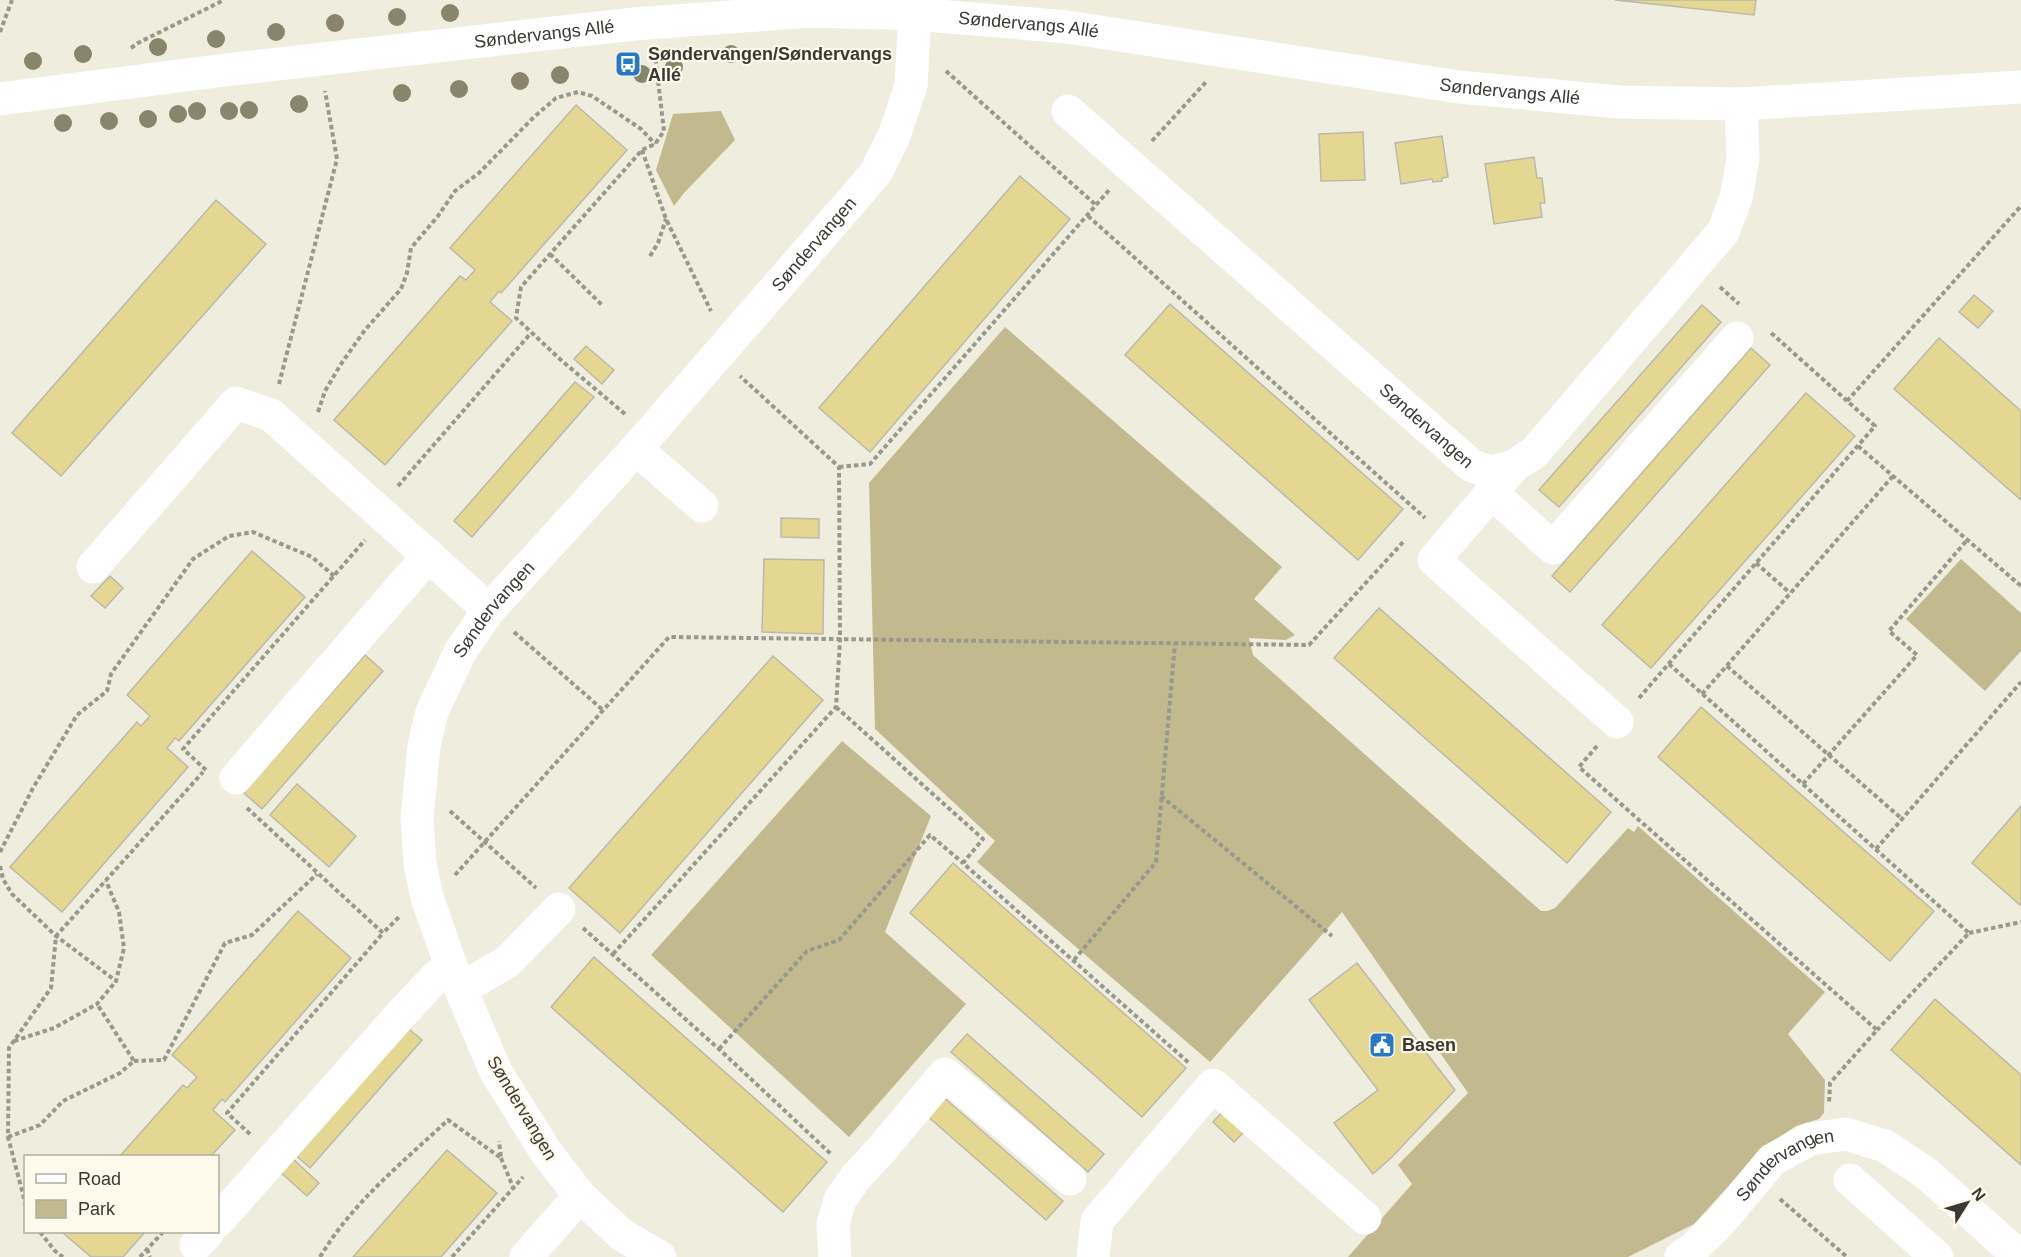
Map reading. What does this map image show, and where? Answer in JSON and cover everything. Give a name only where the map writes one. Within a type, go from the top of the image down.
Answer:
[{"type":"street","name":"Søndervangs Allé","points":[[0,99],[634,24],[811,11],[914,28],[1067,27],[1459,87],[1619,102],[1741,104],[2021,87]]},
{"type":"street","name":"Søndervangen","points":[[660,1257],[622,1235],[580,1196],[546,1152],[496,1072],[456,979],[427,897],[420,864],[417,818],[424,746],[432,712],[460,652],[489,610],[642,442],[875,174],[894,136],[910,85],[914,28]]},
{"type":"street","name":"Søndervangen","points":[[1068,111],[1472,466],[1491,472],[1514,466],[1535,452],[1723,232],[1737,198],[1743,159],[1741,104]]},
{"type":"street","points":[[1491,492],[1553,548],[1748,324]]},
{"type":"street","points":[[93,567],[236,403],[271,415],[489,610]]},
{"type":"street","points":[[642,442],[702,506]]},
{"type":"street","points":[[1514,466],[1434,560],[1617,722]]},
{"type":"street","points":[[236,778],[429,555]]},
{"type":"street","points":[[219,1219],[437,976],[456,979],[507,962],[559,909]]},
{"type":"street","points":[[835,1257],[833,1224],[840,1200],[855,1177],[881,1150],[945,1074],[1070,1179]]},
{"type":"street","points":[[1093,1257],[1097,1221],[1213,1085],[1365,1218]]},
{"type":"street","name":"Søndervangen","points":[[1681,1257],[1693,1249],[1722,1220],[1772,1160],[1810,1139],[1846,1134],[1885,1146],[1926,1173],[2000,1250]]},
{"type":"street","points":[[1850,1180],[1936,1257]]},
{"type":"street","points":[[526,1257],[580,1196]]},
{"type":"path","points":[[0,32],[12,0]]},
{"type":"path","points":[[126,84],[124,54],[138,43],[224,0]]},
{"type":"path","points":[[914,28],[1096,205]]},
{"type":"path","points":[[839,467],[870,464],[1088,216],[1129,166],[1234,52]]},
{"type":"path","points":[[271,415],[338,159],[320,60]]},
{"type":"path","points":[[642,442],[516,318],[521,287],[642,150],[655,144],[664,131],[657,66]]},
{"type":"path","points":[[306,446],[325,392],[340,364],[401,289],[407,273],[411,248],[438,216],[455,191],[479,173],[534,117],[556,98],[578,92],[592,96],[641,129],[655,144]]},
{"type":"path","points":[[613,954],[836,707],[840,640],[839,467],[722,350],[666,219],[642,150]]},
{"type":"path","points":[[1847,400],[2021,206]]},
{"type":"path","points":[[1088,216],[1425,518]]},
{"type":"path","points":[[650,256],[658,243],[666,219]]},
{"type":"path","points":[[550,254],[603,306]]},
{"type":"path","points":[[1695,265],[1748,324],[1847,400],[1875,426],[1579,767],[1877,1029]]},
{"type":"path","points":[[377,510],[531,333]]},
{"type":"path","points":[[1858,446],[2021,586]]},
{"type":"path","points":[[1702,694],[1893,476]]},
{"type":"path","points":[[1417,527],[1433,510]]},
{"type":"path","points":[[0,852],[33,788],[77,715],[106,691],[111,674],[193,559],[229,536],[253,532],[312,557],[334,576]]},
{"type":"path","points":[[427,897],[443,887],[669,637],[1309,645],[1410,535]]},
{"type":"path","points":[[1803,784],[1917,655],[1889,631],[1968,539]]},
{"type":"path","points":[[1756,563],[1790,593]]},
{"type":"path","points":[[489,610],[604,711]]},
{"type":"path","points":[[1074,960],[1156,862],[1174,643]]},
{"type":"path","points":[[1668,664],[1969,933]]},
{"type":"path","points":[[1726,666],[1902,819]]},
{"type":"path","points":[[1876,849],[2021,682]]},
{"type":"path","points":[[836,707],[983,839],[963,863]]},
{"type":"path","points":[[24,1198],[8,1137],[9,1048],[51,988],[56,936],[205,770]]},
{"type":"path","points":[[419,790],[435,794],[559,909],[719,1049],[855,1177]]},
{"type":"path","points":[[1161,795],[1332,936]]},
{"type":"path","points":[[719,1049],[807,951],[839,940],[930,835],[1213,1085]]},
{"type":"path","points":[[0,866],[3,879],[12,894],[56,936],[116,981]]},
{"type":"path","points":[[8,1137],[40,1125],[63,1101],[120,1073],[134,1061],[164,1060],[225,943],[252,934],[317,874]]},
{"type":"path","points":[[14,1041],[54,1028],[97,1004],[116,981],[124,948],[119,912],[106,881]]},
{"type":"path","points":[[1826,1137],[1830,1083],[1877,1029],[1969,933],[2021,922]]},
{"type":"path","points":[[244,1142],[250,1134],[227,1113],[383,933]]},
{"type":"path","points":[[97,1004],[134,1061]]},
{"type":"path","points":[[513,1187],[501,1158],[499,1141],[506,1126],[523,1116]]},
{"type":"path","points":[[320,1257],[334,1233],[360,1203],[448,1120],[501,1158]]},
{"type":"path","points":[[452,1257],[546,1152]]},
{"type":"path","points":[[1757,1179],[1847,1257]]},
{"type":"path","points":[[41,1233],[63,1257]]},
{"type":"path","points":[[140,1257],[162,1233]]},
{"type":"path","points":[[147,1250],[150,1257]]},
{"type":"green space","points":[[721,111],[735,140],[674,206],[656,170],[673,114]]},
{"type":"green space","points":[[1005,327],[1282,567],[1254,599],[1295,635],[1286,640],[1249,638],[1253,655],[1541,911],[1555,908],[1628,828],[1634,832],[1638,826],[1825,992],[1788,1034],[1825,1080],[1824,1113],[1819,1119],[1796,1126],[1763,1148],[1694,1224],[1628,1257],[1348,1257],[1412,1184],[1398,1165],[1468,1093],[1342,912],[1210,1062],[977,862],[995,841],[875,729],[869,483]]},
{"type":"green space","points":[[1961,559],[2021,613],[2021,651],[1985,691],[1906,619]]},
{"type":"green space","points":[[842,741],[931,816],[885,932],[966,1004],[849,1137],[651,955]]},
{"type":"building","points":[[1615,0],[1756,0],[1754,15]]},
{"type":"building","points":[[576,105],[627,150],[501,293],[499,291],[490,302],[512,321],[385,465],[334,420],[460,276],[466,280],[475,270],[450,248]]},
{"type":"building","points":[[1363,132],[1365,180],[1321,181],[1319,134]]},
{"type":"building","points":[[1442,136],[1448,177],[1442,178],[1442,181],[1433,182],[1432,179],[1401,184],[1395,143]]},
{"type":"building","points":[[1534,157],[1537,178],[1542,178],[1545,203],[1540,203],[1542,217],[1494,224],[1485,164]]},
{"type":"building","points":[[1020,176],[1070,219],[870,452],[819,408]]},
{"type":"building","points":[[216,200],[266,244],[61,476],[12,433]]},
{"type":"building","points":[[1974,295],[1993,311],[1978,328],[1959,312]]},
{"type":"building","points":[[1170,304],[1403,509],[1358,560],[1125,355]]},
{"type":"building","points":[[1702,305],[1721,322],[1559,507],[1539,490]]},
{"type":"building","points":[[1939,338],[2021,411],[2021,500],[1894,389]]},
{"type":"building","points":[[586,346],[614,370],[602,384],[574,359]]},
{"type":"building","points":[[1751,348],[1770,365],[1570,592],[1552,576]]},
{"type":"building","points":[[575,382],[594,397],[472,537],[454,521]]},
{"type":"building","points":[[1806,393],[1855,436],[1651,668],[1602,625]]},
{"type":"building","points":[[781,518],[819,519],[819,538],[781,537]]},
{"type":"building","points":[[252,551],[305,597],[179,741],[175,738],[167,748],[188,767],[62,912],[10,867],[137,722],[141,726],[150,716],[127,695]]},
{"type":"building","points":[[764,559],[824,560],[823,634],[762,632]]},
{"type":"building","points":[[110,576],[123,588],[105,608],[91,596]]},
{"type":"building","points":[[1379,608],[1611,812],[1567,863],[1334,658]]},
{"type":"building","points":[[365,655],[383,671],[262,809],[244,793]]},
{"type":"building","points":[[773,656],[823,700],[620,933],[569,888]]},
{"type":"building","points":[[1701,707],[1934,911],[1890,961],[1658,757]]},
{"type":"building","points":[[297,784],[356,836],[329,867],[270,815]]},
{"type":"building","points":[[2021,806],[2021,904],[2020,905],[1972,863]]},
{"type":"building","points":[[953,863],[1186,1068],[1142,1117],[910,913]]},
{"type":"building","points":[[298,911],[351,958],[225,1102],[222,1099],[213,1110],[235,1130],[212,1155],[121,1155],[183,1085],[187,1088],[197,1077],[172,1055]]},
{"type":"building","points":[[594,957],[827,1162],[783,1212],[551,1007]]},
{"type":"building","name":"Basen","points":[[1357,963],[1455,1090],[1373,1174],[1334,1123],[1378,1090],[1309,1000]]},
{"type":"building","points":[[1935,999],[2021,1075],[2021,1165],[1891,1050]]},
{"type":"building","points":[[403,1024],[422,1040],[310,1168],[291,1151]]},
{"type":"building","points":[[967,1034],[1104,1154],[1088,1172],[951,1052]]},
{"type":"building","points":[[942,1096],[1063,1201],[1046,1220],[925,1114]]},
{"type":"building","points":[[1226,1108],[1247,1129],[1234,1142],[1213,1122]]},
{"type":"building","points":[[447,1150],[497,1193],[441,1257],[353,1257]]},
{"type":"building","points":[[291,1157],[319,1183],[307,1196],[279,1171]]},
{"type":"building","points":[[63,1233],[144,1233],[123,1257],[91,1257]]},
{"type":"place","name":"Søndervangen/Søndervangs Allé","points":[[628,64]]},
{"type":"place","name":"Basen","points":[[1382,1045]]}]
